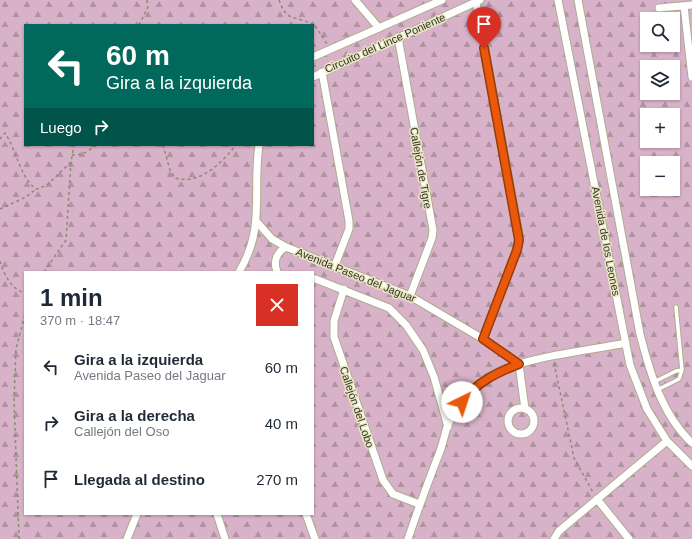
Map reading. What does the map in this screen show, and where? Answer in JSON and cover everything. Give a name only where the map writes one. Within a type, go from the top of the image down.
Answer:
[{"type":"street","points":[[355,0],[379,28]]},
{"type":"street","name":"Circuito del Lince Poniente","points":[[314,57],[442,0]]},
{"type":"street","name":"Avenida de los Leones","points":[[558,0],[630,364],[647,409],[668,441],[692,466]]},
{"type":"street","name":"Avenida de los Leones","points":[[578,0],[640,334],[648,367],[672,418],[684,436],[692,443]]},
{"type":"street","name":"Circuito del Lince Poniente","points":[[314,76],[478,1]]},
{"type":"street","points":[[478,1],[519,234],[517,250],[483,339]]},
{"type":"street","points":[[659,8],[692,5]]},
{"type":"street","points":[[684,6],[692,78]]},
{"type":"street","name":"Callejón de Tigre","points":[[398,37],[432,230],[432,238],[410,296]]},
{"type":"street","points":[[322,72],[349,221],[349,229],[335,265]]},
{"type":"street","points":[[239,271],[249,249],[257,222],[259,146]]},
{"type":"street","name":"Avenida Paseo del Jaguar","points":[[257,222],[272,240],[410,296],[483,339],[519,364]]},
{"type":"street","points":[[277,271],[276,258],[280,251],[286,246]]},
{"type":"street","name":"Avenida Paseo del Jaguar","points":[[314,278],[389,308],[406,325],[423,350],[434,377],[448,427]]},
{"type":"street","name":"Callejón del Lobo","points":[[344,289],[334,321],[334,337],[383,480],[393,494],[419,504]]},
{"type":"street","points":[[408,539],[419,504],[445,441],[448,427],[468,395],[480,383],[494,374],[519,364],[626,343]]},
{"type":"street","points":[[519,364],[525,409]]},
{"type":"street","points":[[554,539],[559,530],[668,441]]},
{"type":"street","points":[[597,499],[629,539]]},
{"type":"street","points":[[128,539],[137,515]]},
{"type":"street","points":[[217,515],[225,539]]},
{"type":"street","points":[[306,515],[315,539]]},
{"type":"lane","points":[[658,390],[679,379],[682,370],[676,307]]},
{"type":"lane","points":[[654,382],[676,371],[682,370]]},
{"type":"path","points":[[140,24],[148,7],[147,0]]},
{"type":"path","points":[[279,0],[283,10],[289,16],[314,24],[331,50]]},
{"type":"path","points":[[0,139],[5,133],[10,140],[29,185],[37,189]]},
{"type":"path","points":[[45,271],[66,240],[71,162],[74,146]]},
{"type":"path","points":[[72,155],[83,154],[95,146]]},
{"type":"path","points":[[164,146],[170,170],[175,178],[183,180],[201,176],[222,161],[235,146]]},
{"type":"path","points":[[0,209],[47,185],[71,162]]},
{"type":"path","points":[[0,262],[10,282],[17,291],[24,293]]},
{"type":"path","points":[[19,539],[14,401],[16,348],[24,318]]},
{"type":"path","points":[[552,357],[574,458],[597,499]]},
{"type":"green space","points":[[0,0],[692,0],[692,539],[0,539]]},
{"type":"route","points":[[462,402],[480,383],[494,374],[519,364],[483,339],[517,250],[519,240],[484,48]]}]
